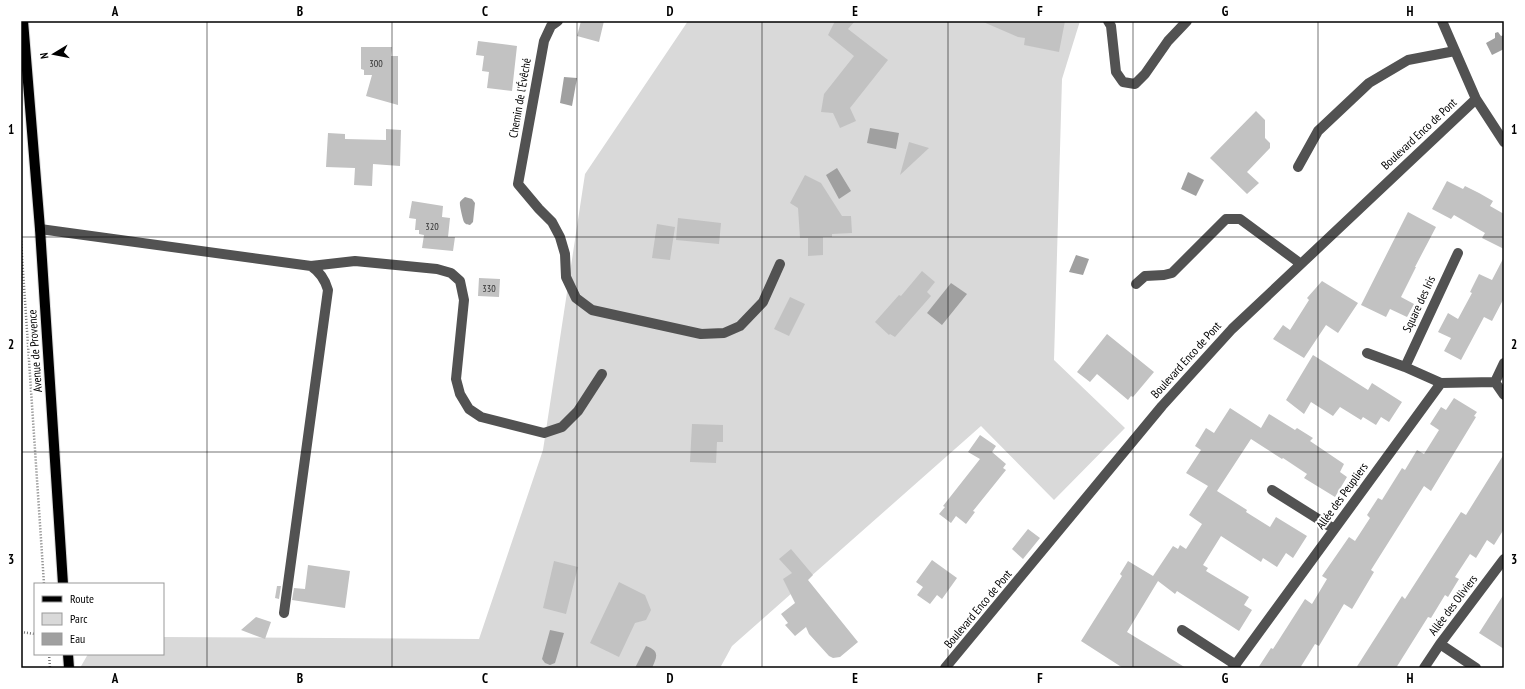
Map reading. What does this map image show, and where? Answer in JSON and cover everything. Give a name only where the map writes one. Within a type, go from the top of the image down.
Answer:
[{"type":"main road","name":"Avenue de Provence","points":[[23,21],[40,229],[63,583]]},
{"type":"main road","points":[[68,655],[69,668]]},
{"type":"street","name":"Chemin de l'Évêché","points":[[558,21],[551,26],[544,41],[518,184],[552,222],[560,237],[565,254],[566,277],[576,298],[592,310],[701,334],[724,333],[740,326],[763,302],[780,264]]},
{"type":"street","points":[[1108,21],[1110,26],[1116,72],[1123,82],[1135,84],[1145,74],[1168,42],[1187,21]]},
{"type":"street","points":[[1442,21],[1476,99],[1504,142]]},
{"type":"street","points":[[1298,167],[1318,131],[1369,83],[1408,60],[1455,51]]},
{"type":"street","name":"Boulevard Enco de Pont","points":[[945,668],[1162,406],[1232,329],[1476,99]]},
{"type":"street","points":[[1136,284],[1145,276],[1164,276],[1172,273],[1226,219],[1240,219],[1301,264]]},
{"type":"street","points":[[40,229],[311,266],[355,261],[437,269],[451,273],[460,281],[464,300],[456,379],[460,394],[469,409],[481,417],[544,433],[562,427],[578,411],[602,374]]},
{"type":"street","name":"Square des Iris","points":[[1405,366],[1458,253]]},
{"type":"street","points":[[284,613],[328,290],[326,280],[319,271],[311,266]]},
{"type":"street","points":[[1367,353],[1405,366],[1441,383],[1495,382]]},
{"type":"street","points":[[1495,382],[1504,363]]},
{"type":"street","points":[[1495,382],[1504,395]]},
{"type":"street","name":"Allée des Peupliers","points":[[1235,667],[1441,383]]},
{"type":"street","points":[[1272,490],[1334,529]]},
{"type":"street","name":"Allée des Oliviers","points":[[1424,668],[1440,644],[1504,559]]},
{"type":"street","points":[[1182,630],[1235,667]]},
{"type":"street","points":[[1440,644],[1476,668]]},
{"type":"path","points":[[21,241],[44,583]]},
{"type":"path","points":[[21,632],[34,634]]},
{"type":"path","points":[[49,655],[50,668]]},
{"type":"green space","points":[[688,21],[1080,21],[1062,79],[1054,360],[1125,428],[1054,500],[981,426],[732,646],[720,668],[80,668],[87,655],[164,655],[164,637],[479,639],[543,450],[585,174]]},
{"type":"water","points":[[1498,32],[1501,36],[1504,35],[1504,49],[1492,55],[1486,43],[1495,38],[1495,33]]},
{"type":"water","points":[[564,77],[577,78],[572,106],[560,103]]},
{"type":"water","points":[[870,128],[899,133],[896,149],[867,143]]},
{"type":"water","points":[[837,168],[851,191],[839,199],[826,175]]},
{"type":"water","points":[[1188,172],[1204,180],[1196,196],[1181,189]]},
{"type":"water","points":[[465,197],[472,199],[475,203],[473,222],[470,225],[464,222],[461,209],[460,202]]},
{"type":"water","points":[[1076,255],[1089,259],[1083,275],[1069,272]]},
{"type":"water","points":[[951,283],[967,294],[942,325],[927,313]]},
{"type":"water","points":[[550,630],[564,633],[555,663],[550,665],[545,663],[542,659]]},
{"type":"water","points":[[646,646],[654,650],[656,655],[652,668],[635,668]]},
{"type":"building","points":[[581,21],[604,21],[599,42],[577,36]]},
{"type":"building","points":[[835,21],[855,21],[848,29],[888,60],[850,108],[856,121],[840,128],[833,113],[821,112],[824,94],[854,56],[828,35]]},
{"type":"building","points":[[981,21],[1065,21],[1059,52],[1024,45],[1025,38],[1018,37]]},
{"type":"building","points":[[478,41],[517,46],[512,91],[487,88],[489,72],[482,71],[484,56],[476,55]]},
{"type":"building","points":[[361,47],[392,47],[391,56],[398,56],[398,105],[366,96],[372,75],[364,75],[364,70],[361,69]]},
{"type":"building","points":[[1256,111],[1265,120],[1265,138],[1270,143],[1270,148],[1247,172],[1259,183],[1247,194],[1210,158]]},
{"type":"building","points":[[386,129],[401,130],[400,166],[373,164],[372,186],[354,185],[355,168],[326,167],[328,133],[345,134],[345,139],[386,140]]},
{"type":"building","points":[[909,142],[929,148],[900,175]]},
{"type":"building","points":[[805,175],[821,183],[842,216],[851,216],[852,233],[832,234],[832,237],[823,237],[823,255],[808,256],[808,238],[800,238],[798,208],[790,203]]},
{"type":"building","points":[[1447,181],[1463,189],[1465,186],[1493,201],[1490,206],[1504,214],[1504,249],[1482,238],[1485,233],[1454,215],[1451,219],[1432,209]]},
{"type":"building","points":[[412,201],[443,206],[442,217],[450,218],[448,237],[455,237],[453,251],[422,248],[424,235],[419,234],[419,230],[415,230],[416,219],[409,218]]},
{"type":"building","points":[[1408,212],[1436,227],[1401,297],[1414,304],[1407,317],[1390,309],[1386,317],[1361,305]]},
{"type":"building","points":[[678,218],[721,223],[719,244],[676,240]]},
{"type":"building","points":[[657,224],[675,227],[670,260],[652,258]]},
{"type":"building","points":[[1504,257],[1504,298],[1492,321],[1484,317],[1461,360],[1444,351],[1451,338],[1438,332],[1448,313],[1458,319],[1472,293],[1470,292],[1479,274],[1492,280]]},
{"type":"building","points":[[922,271],[935,282],[927,292],[931,296],[895,337],[890,334],[889,335],[875,322],[899,295],[901,296]]},
{"type":"building","points":[[479,278],[500,279],[499,297],[478,296]]},
{"type":"building","points":[[1322,281],[1358,303],[1338,333],[1326,325],[1304,358],[1273,339],[1283,325],[1290,330],[1309,300],[1307,298]]},
{"type":"building","points":[[790,297],[805,304],[789,336],[774,329]]},
{"type":"building","points":[[1107,334],[1154,372],[1133,397],[1131,396],[1128,400],[1097,374],[1090,382],[1077,372]]},
{"type":"building","points":[[1313,355],[1368,390],[1372,383],[1402,402],[1389,422],[1381,417],[1376,425],[1363,417],[1361,420],[1340,407],[1333,416],[1311,402],[1304,414],[1286,400]]},
{"type":"building","points":[[1454,398],[1477,412],[1474,416],[1476,417],[1431,491],[1424,486],[1371,570],[1374,572],[1352,609],[1344,604],[1319,646],[1315,644],[1300,668],[1258,668],[1271,648],[1273,649],[1305,599],[1312,604],[1327,579],[1322,576],[1349,537],[1355,541],[1370,518],[1367,515],[1378,498],[1382,500],[1402,468],[1405,470],[1417,450],[1424,454],[1439,430],[1430,424],[1441,407],[1446,410]]},
{"type":"building","points":[[1230,408],[1261,428],[1269,414],[1295,430],[1297,428],[1313,438],[1310,441],[1344,464],[1340,472],[1347,477],[1335,497],[1304,478],[1307,474],[1251,439],[1217,491],[1270,527],[1276,517],[1307,536],[1293,558],[1286,553],[1277,567],[1263,558],[1261,562],[1221,536],[1203,565],[1208,568],[1206,571],[1249,597],[1244,605],[1252,610],[1239,631],[1177,591],[1175,594],[1158,581],[1127,632],[1186,668],[1123,668],[1081,641],[1122,576],[1120,574],[1128,561],[1153,576],[1173,546],[1178,549],[1180,545],[1186,549],[1202,524],[1189,515],[1208,486],[1186,473],[1201,450],[1195,446],[1206,428],[1214,433]]},
{"type":"building","points":[[692,424],[723,425],[723,442],[717,442],[716,463],[690,462]]},
{"type":"building","points":[[980,435],[996,446],[992,452],[1006,464],[1003,468],[1006,470],[973,511],[975,512],[966,524],[956,516],[951,523],[939,514],[945,507],[943,506],[980,459],[968,452]]},
{"type":"building","points":[[1504,454],[1504,529],[1494,545],[1487,540],[1476,558],[1470,554],[1455,577],[1459,579],[1448,597],[1445,595],[1431,618],[1428,617],[1396,668],[1356,668],[1402,596],[1405,599],[1461,512],[1466,515]]},
{"type":"building","points":[[1028,529],[1040,538],[1023,559],[1012,549]]},
{"type":"building","points":[[791,549],[813,575],[808,580],[858,642],[840,657],[833,658],[829,656],[809,634],[806,627],[795,636],[785,625],[788,623],[781,614],[795,603],[783,579],[792,573],[779,559]]},
{"type":"building","points":[[932,560],[957,578],[942,599],[937,595],[930,604],[917,595],[923,587],[916,582]]},
{"type":"building","points":[[554,561],[578,567],[566,614],[543,608]]},
{"type":"building","points":[[308,565],[350,571],[345,608],[292,600],[294,588],[305,589]]},
{"type":"building","points":[[619,582],[645,595],[651,610],[646,620],[635,623],[619,657],[590,643]]},
{"type":"building","points":[[277,586],[281,586],[279,599],[275,598]]},
{"type":"building","points":[[1504,594],[1504,649],[1479,633]]},
{"type":"building","points":[[256,617],[271,622],[265,639],[241,630]]}]
